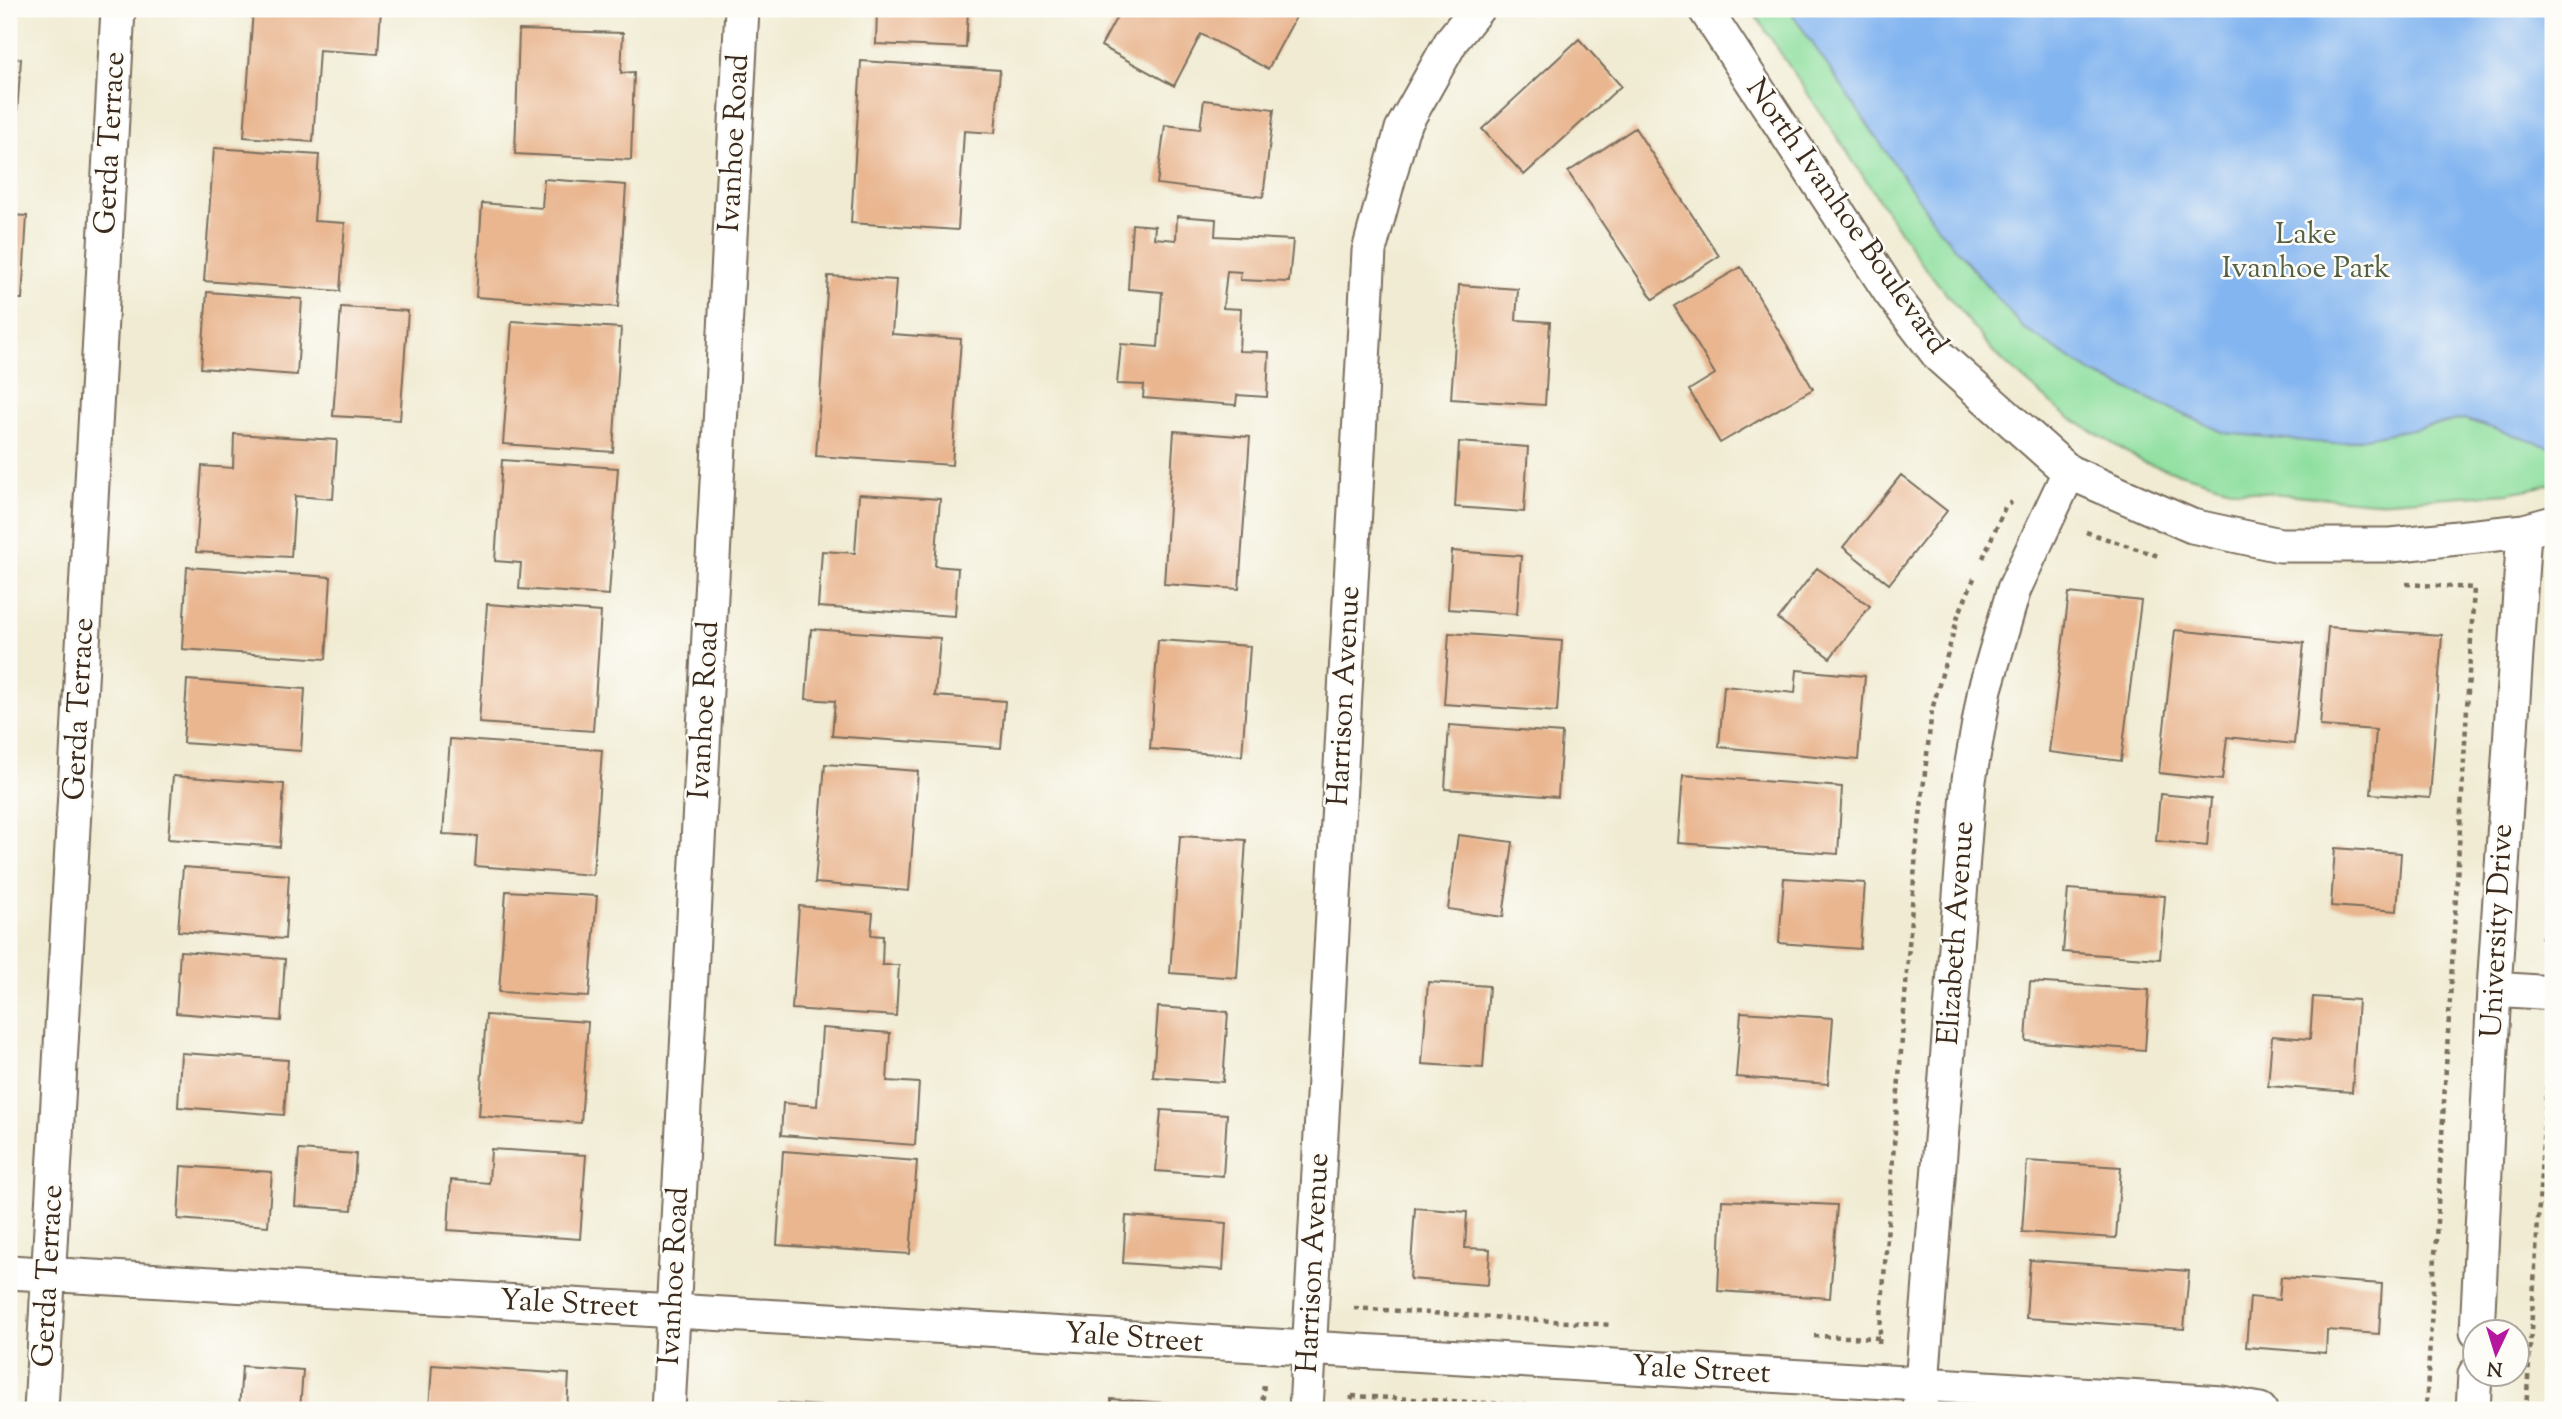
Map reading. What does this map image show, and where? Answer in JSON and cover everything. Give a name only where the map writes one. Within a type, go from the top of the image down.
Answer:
[{"type":"street","name":"Gerda Terrace","points":[[41,1410],[118,9]]},
{"type":"street","name":"Ivanhoe Road","points":[[668,1410],[742,9]]},
{"type":"street","name":"Harrison Avenue","points":[[1306,1410],[1369,251],[1402,129],[1452,40],[1477,9]]},
{"type":"street","name":"North Ivanhoe Boulevard","points":[[1705,9],[1890,292],[1940,358],[2069,472],[2192,526],[2280,545],[2391,545],[2539,527]]},
{"type":"street","name":"Elizabeth Avenue","points":[[1921,1397],[1969,780],[1985,689],[2014,589],[2069,472]]},
{"type":"street","name":"University Drive","points":[[2478,1318],[2494,989],[2539,527]]},
{"type":"street","points":[[2494,989],[2552,1006]]},
{"type":"street","name":"Yale Street","points":[[9,1272],[1309,1349],[1921,1397],[2222,1403],[2260,1410]]},
{"type":"street","points":[[2473,1410],[2474,1388]]},
{"type":"path","points":[[2087,532],[2167,558]]},
{"type":"path","points":[[2392,583],[2473,588],[2426,1410]]},
{"type":"path","points":[[2553,906],[2542,940],[2550,944],[2553,950]]},
{"type":"path","points":[[2526,1410],[2552,1006]]},
{"type":"path","points":[[1354,1308],[1626,1325]]},
{"type":"path","points":[[1802,1336],[1880,1338]]},
{"type":"path","points":[[1262,1410],[1264,1377]]},
{"type":"path","points":[[1351,1410],[1353,1384]]},
{"type":"path","points":[[1352,1396],[1626,1410]]},
{"type":"green space","name":"Lake Ivanhoe Park","points":[[1751,9],[2553,9],[2553,484],[2509,493],[2374,502],[2237,490],[2145,463],[2062,413],[1995,354],[1922,264]]},
{"type":"water","name":"Lake Ivanhoe Park","points":[[1789,9],[2553,9],[2553,448],[2464,419],[2334,444],[2225,433],[2094,374],[2022,327],[1938,228]]},
{"type":"building","points":[[253,9],[381,9],[378,54],[319,50],[313,142],[244,137]]},
{"type":"building","points":[[877,9],[968,9],[966,48],[876,44]]},
{"type":"building","points":[[1121,9],[1300,9],[1268,69],[1201,34],[1174,86],[1101,46]]},
{"type":"building","points":[[519,30],[623,33],[621,73],[634,72],[631,160],[515,154]]},
{"type":"building","points":[[1579,39],[1621,86],[1524,175],[1482,129]]},
{"type":"building","points":[[9,58],[21,59],[13,165],[9,165]]},
{"type":"building","points":[[861,61],[1000,70],[995,133],[964,131],[958,230],[851,223]]},
{"type":"building","points":[[1204,100],[1274,109],[1263,197],[1157,184],[1165,125],[1200,129]]},
{"type":"building","points":[[1635,128],[1719,256],[1653,299],[1568,172]]},
{"type":"building","points":[[214,148],[319,155],[314,221],[345,223],[340,291],[204,281]]},
{"type":"building","points":[[544,179],[626,185],[618,307],[476,297],[482,203],[542,208]]},
{"type":"building","points":[[9,215],[27,216],[22,299],[9,299]]},
{"type":"building","points":[[1177,216],[1216,219],[1215,236],[1293,240],[1289,282],[1240,280],[1241,272],[1227,271],[1223,308],[1241,309],[1239,351],[1269,352],[1267,397],[1237,395],[1236,405],[1143,398],[1144,385],[1117,384],[1121,344],[1158,347],[1162,292],[1128,289],[1132,224],[1155,226],[1154,238],[1176,240]]},
{"type":"building","points":[[1741,267],[1813,389],[1720,443],[1689,390],[1715,374],[1674,306]]},
{"type":"building","points":[[828,276],[896,280],[892,334],[961,339],[952,465],[816,456]]},
{"type":"building","points":[[1459,285],[1518,289],[1516,320],[1550,322],[1545,405],[1451,399]]},
{"type":"building","points":[[207,292],[302,299],[297,375],[201,368]]},
{"type":"building","points":[[341,307],[408,311],[400,420],[333,416]]},
{"type":"building","points":[[512,321],[621,328],[613,452],[503,444]]},
{"type":"building","points":[[1174,431],[1250,437],[1239,589],[1164,584]]},
{"type":"building","points":[[234,434],[337,440],[333,499],[295,496],[291,557],[196,552],[202,466],[233,468]]},
{"type":"building","points":[[1459,442],[1528,447],[1524,512],[1455,507]]},
{"type":"building","points":[[502,460],[618,468],[609,595],[519,589],[521,563],[495,561]]},
{"type":"building","points":[[1901,475],[1947,511],[1889,584],[1843,547]]},
{"type":"building","points":[[859,494],[940,499],[935,566],[958,568],[955,616],[818,607],[822,551],[855,553]]},
{"type":"building","points":[[1452,551],[1521,556],[1517,614],[1448,609]]},
{"type":"building","points":[[187,567],[331,577],[326,659],[182,649]]},
{"type":"building","points":[[1817,568],[1870,606],[1830,658],[1778,619]]},
{"type":"building","points":[[2069,593],[2141,601],[2121,761],[2049,752]]},
{"type":"building","points":[[487,604],[601,612],[593,731],[479,723]]},
{"type":"building","points":[[2328,627],[2442,635],[2430,798],[2371,794],[2376,730],[2320,726]]},
{"type":"building","points":[[811,629],[940,638],[935,696],[1005,701],[1001,748],[832,736],[835,701],[806,699]]},
{"type":"building","points":[[2175,630],[2304,643],[2294,744],[2227,737],[2222,780],[2159,773]]},
{"type":"building","points":[[1449,633],[1562,641],[1557,712],[1444,704]]},
{"type":"building","points":[[1158,640],[1250,646],[1242,756],[1150,749]]},
{"type":"building","points":[[1797,670],[1865,676],[1858,760],[1719,747],[1724,686],[1795,693]]},
{"type":"building","points":[[187,680],[305,689],[301,751],[183,743]]},
{"type":"building","points":[[1449,725],[1562,733],[1558,797],[1445,789]]},
{"type":"building","points":[[450,739],[602,750],[593,875],[475,866],[477,836],[443,834]]},
{"type":"building","points":[[825,764],[918,771],[909,891],[815,883]]},
{"type":"building","points":[[1683,775],[1842,787],[1838,854],[1678,843]]},
{"type":"building","points":[[173,776],[284,784],[280,847],[168,839]]},
{"type":"building","points":[[2160,794],[2211,799],[2207,846],[2156,841]]},
{"type":"building","points":[[1458,835],[1513,842],[1503,917],[1448,909]]},
{"type":"building","points":[[1180,836],[1246,840],[1237,978],[1170,973]]},
{"type":"building","points":[[2335,848],[2401,853],[2397,911],[2331,906]]},
{"type":"building","points":[[183,867],[289,875],[285,939],[178,931]]},
{"type":"building","points":[[1784,878],[1865,883],[1860,949],[1779,943]]},
{"type":"building","points":[[2068,889],[2165,896],[2160,959],[2063,952]]},
{"type":"building","points":[[506,891],[597,896],[589,997],[499,992]]},
{"type":"building","points":[[799,906],[873,913],[871,935],[883,936],[882,965],[899,965],[896,1016],[792,1009]]},
{"type":"building","points":[[180,951],[285,959],[281,1021],[176,1013]]},
{"type":"building","points":[[1428,982],[1489,986],[1483,1068],[1422,1064]]},
{"type":"building","points":[[2030,982],[2149,990],[2145,1050],[2026,1041]]},
{"type":"building","points":[[2313,997],[2358,1000],[2352,1092],[2268,1086],[2272,1036],[2310,1039]]},
{"type":"building","points":[[1158,1007],[1228,1012],[1223,1082],[1153,1077]]},
{"type":"building","points":[[1741,1012],[1833,1018],[1828,1084],[1736,1077]]},
{"type":"building","points":[[486,1015],[588,1022],[581,1123],[479,1116]]},
{"type":"building","points":[[822,1028],[890,1033],[887,1081],[919,1083],[915,1145],[781,1135],[783,1103],[817,1106]]},
{"type":"building","points":[[181,1053],[288,1060],[284,1115],[178,1107]]},
{"type":"building","points":[[1161,1110],[1227,1114],[1223,1176],[1156,1171]]},
{"type":"building","points":[[491,1149],[586,1155],[580,1239],[448,1230],[451,1180],[489,1183]]},
{"type":"building","points":[[299,1150],[356,1154],[352,1210],[295,1206]]},
{"type":"building","points":[[783,1151],[917,1161],[910,1254],[777,1245]]},
{"type":"building","points":[[2027,1161],[2121,1167],[2116,1238],[2022,1232]]},
{"type":"building","points":[[181,1166],[272,1172],[268,1226],[178,1219]]},
{"type":"building","points":[[1722,1200],[1837,1205],[1830,1298],[1718,1291]]},
{"type":"building","points":[[1415,1208],[1467,1212],[1465,1248],[1490,1249],[1488,1285],[1410,1279]]},
{"type":"building","points":[[1126,1216],[1226,1223],[1223,1270],[1123,1263]]},
{"type":"building","points":[[2030,1260],[2189,1271],[2184,1329],[2026,1318]]},
{"type":"building","points":[[2281,1277],[2382,1284],[2379,1334],[2327,1330],[2326,1353],[2246,1347],[2250,1297],[2279,1300]]},
{"type":"building","points":[[2551,1303],[2553,1375],[2546,1375]]},
{"type":"building","points":[[432,1365],[569,1374],[567,1410],[429,1410]]},
{"type":"building","points":[[242,1366],[303,1370],[300,1410],[239,1410]]},
{"type":"building","points":[[1111,1399],[1207,1406],[1206,1410],[1111,1410]]},
{"type":"building","points":[[778,1403],[851,1408],[851,1410],[778,1410]]}]
